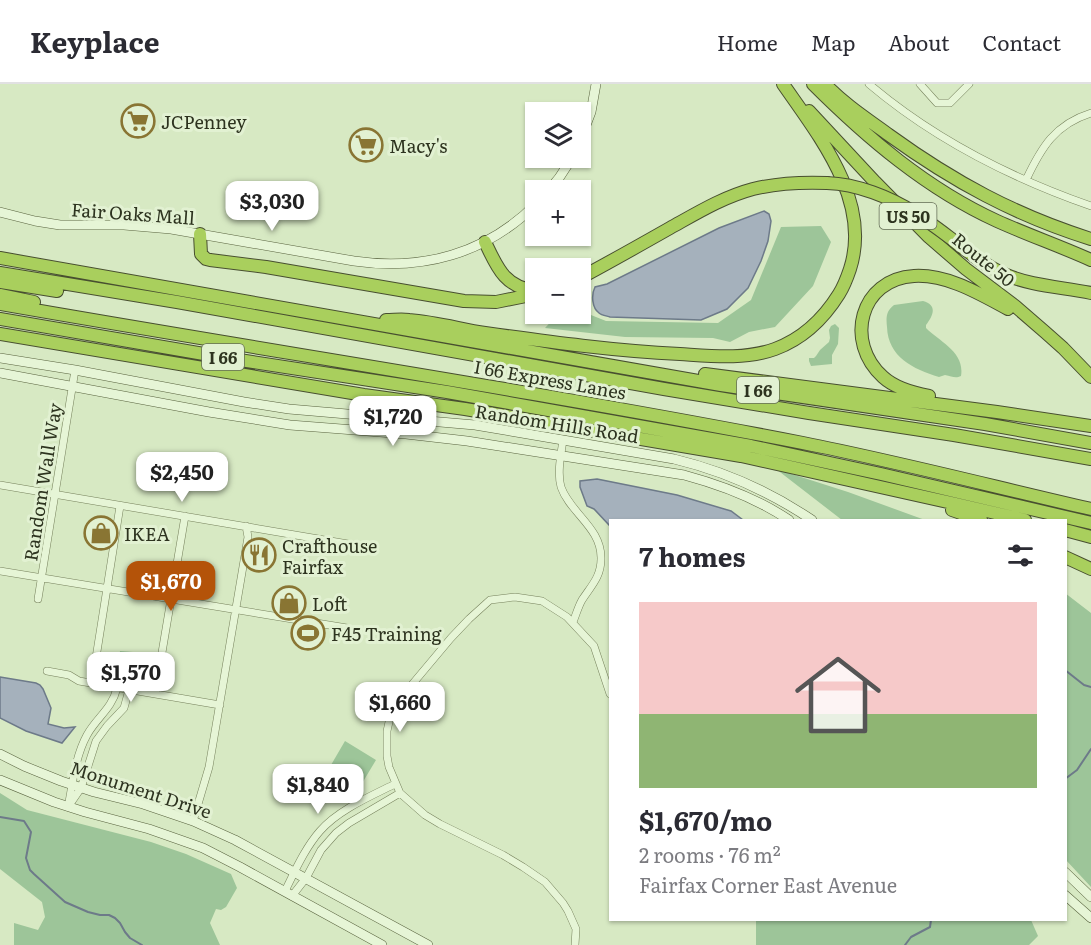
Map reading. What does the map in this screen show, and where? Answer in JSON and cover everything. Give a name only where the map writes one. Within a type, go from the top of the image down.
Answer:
[{"type":"highway","points":[[351,320],[409,320],[575,345],[717,357],[749,355],[773,350],[792,341],[823,316],[843,289],[853,260],[855,238],[854,218],[843,182],[817,133],[784,84]]},
{"type":"highway","name":"Route 50","points":[[784,84],[929,237],[966,269],[1015,306],[1063,348],[1091,377]]},
{"type":"highway","name":"Route 50","points":[[813,84],[867,136],[915,174],[953,198],[997,221],[1091,260]]},
{"type":"highway","points":[[825,84],[874,125],[969,188],[1045,224],[1091,239]]},
{"type":"highway","points":[[591,272],[731,196],[779,184],[804,182],[848,185],[895,202],[915,213],[976,258],[1003,274],[1020,280],[1091,293]]},
{"type":"highway","points":[[200,234],[201,254],[210,260],[266,267],[464,301],[496,302],[525,295]]},
{"type":"highway","points":[[485,242],[505,278],[525,289]]},
{"type":"highway","name":"I 66","points":[[0,258],[721,385],[985,424],[1091,443]]},
{"type":"highway","name":"I 66 Express Lanes","points":[[0,273],[177,302],[664,389],[1091,459]]},
{"type":"highway","points":[[997,412],[966,402],[921,395],[896,386],[884,378],[872,365],[864,346],[861,324],[867,303],[887,284],[900,278],[931,277],[957,284],[982,295],[1045,332]]},
{"type":"highway","points":[[0,282],[130,301],[177,302]]},
{"type":"highway","points":[[0,295],[78,311],[178,336]]},
{"type":"highway","name":"I 66 Express Lanes","points":[[0,304],[178,336],[528,393],[791,441],[885,460],[1091,509]]},
{"type":"highway","name":"I 66","points":[[0,319],[447,392],[751,446],[892,476],[1091,523]]},
{"type":"highway","points":[[0,334],[741,456],[1021,519]]},
{"type":"highway","points":[[531,351],[1091,426]]},
{"type":"highway","points":[[891,490],[978,519]]},
{"type":"highway","points":[[1067,531],[1091,537]]},
{"type":"highway","points":[[1067,558],[1091,569]]},
{"type":"street","points":[[591,112],[596,84]]},
{"type":"street","points":[[869,84],[932,131],[985,161],[1091,206]]},
{"type":"street","points":[[920,84],[937,103],[950,103],[969,84]]},
{"type":"street","points":[[1026,180],[1039,153],[1050,139],[1073,120],[1091,113]]},
{"type":"street","name":"Fair Oaks Mall","points":[[0,212],[60,225],[124,225],[162,228],[343,259],[386,264],[405,264],[459,253],[505,230],[525,213]]},
{"type":"street","name":"Random Hills Road","points":[[0,358],[289,409],[475,425],[674,459],[700,465],[759,488],[810,519]]},
{"type":"street","name":"Random Wall Way","points":[[38,599],[75,370]]},
{"type":"street","name":"Random Hills Road","points":[[0,373],[290,425],[467,441],[684,475],[715,483],[752,499],[787,519]]},
{"type":"street","points":[[563,440],[560,483],[562,489],[566,498],[592,529],[601,552],[598,576],[581,602],[573,622]]},
{"type":"street","points":[[0,485],[360,546]]},
{"type":"street","points":[[92,683],[120,506]]},
{"type":"street","points":[[155,694],[184,516]]},
{"type":"street","points":[[193,821],[209,767],[248,537],[246,526]]},
{"type":"street","points":[[0,571],[347,628]]},
{"type":"street","points":[[575,945],[576,929],[568,911],[545,882],[503,855],[425,815],[400,793],[387,756],[386,742],[391,713],[399,700],[469,619],[490,600],[515,597],[542,601],[573,622],[594,646],[609,691]]},
{"type":"street","points":[[47,671],[69,675],[79,681],[220,705]]},
{"type":"street","points":[[76,786],[81,750],[86,736],[112,703],[117,688]]},
{"type":"street","points":[[69,807],[96,741],[124,708],[129,690]]},
{"type":"street","name":"Monument Drive","points":[[0,754],[76,786],[143,804],[193,821],[236,840],[428,945]]},
{"type":"street","name":"Monument Drive","points":[[0,780],[69,807],[149,828],[215,854],[382,945]]},
{"type":"street","points":[[289,894],[295,872],[315,838],[326,825],[395,784]]},
{"type":"street","points":[[289,894],[306,878],[321,850],[336,833],[400,793]]},
{"type":"street","points":[[1067,874],[1091,897]]},
{"type":"street","points":[[1067,897],[1091,918]]},
{"type":"green space","points":[[821,226],[831,242],[813,286],[775,327],[749,332],[730,342],[713,338],[625,337],[545,328],[549,324],[591,324],[591,315],[606,321],[718,323],[751,300],[781,227]]},
{"type":"green space","points":[[923,301],[931,305],[933,311],[926,328],[955,354],[959,360],[961,376],[939,377],[920,370],[911,366],[897,354],[892,346],[888,337],[887,315],[889,310],[894,305]]},
{"type":"green space","points":[[835,324],[839,328],[838,344],[832,355],[832,364],[811,366],[809,358],[814,358],[829,342],[829,330]]},
{"type":"green space","points":[[776,469],[922,519],[841,519]]},
{"type":"green space","points":[[1067,595],[1091,613],[1091,887],[1067,861]]},
{"type":"green space","points":[[120,651],[133,652],[137,657],[134,676],[116,672]]},
{"type":"green space","points":[[345,741],[376,760],[355,795],[324,777]]},
{"type":"green space","points":[[0,793],[27,810],[151,842],[186,854],[231,874],[237,888],[226,907],[221,910],[216,909],[210,923],[220,945],[14,945],[14,923],[38,930],[45,917],[42,902],[0,869]]},
{"type":"green space","points":[[756,921],[1031,921],[1038,936],[1029,945],[756,945]]},
{"type":"shaded area","points":[[764,211],[769,214],[771,221],[768,241],[761,261],[748,288],[727,309],[701,320],[610,317],[600,314],[595,308],[593,297],[595,287],[607,284],[719,228]]},
{"type":"shaded area","points":[[597,479],[677,495],[731,511],[742,519],[609,519],[609,525],[594,509],[587,506],[580,481]]},
{"type":"shaded area","points":[[0,677],[40,685],[51,708],[48,724],[64,728],[75,727],[62,743],[26,731],[0,718]]},
{"type":"waterway","points":[[1067,672],[1084,685],[1091,687]]},
{"type":"waterway","points":[[1067,778],[1077,770],[1091,749]]},
{"type":"waterway","points":[[0,817],[24,821],[31,832],[26,858],[30,870],[65,902],[88,912],[115,918],[130,938],[142,945]]},
{"type":"waterway","points":[[905,945],[911,937],[930,927],[931,921]]},
{"type":"place","name":"JCPenney","points":[[138,121]]},
{"type":"place","name":"Macy's","points":[[366,145]]},
{"type":"place","name":"IKEA","points":[[101,533]]},
{"type":"place","name":"Crafthouse Fairfax","points":[[259,555]]},
{"type":"place","name":"Loft","points":[[289,603]]},
{"type":"place","name":"F45 Training","points":[[308,633]]}]
